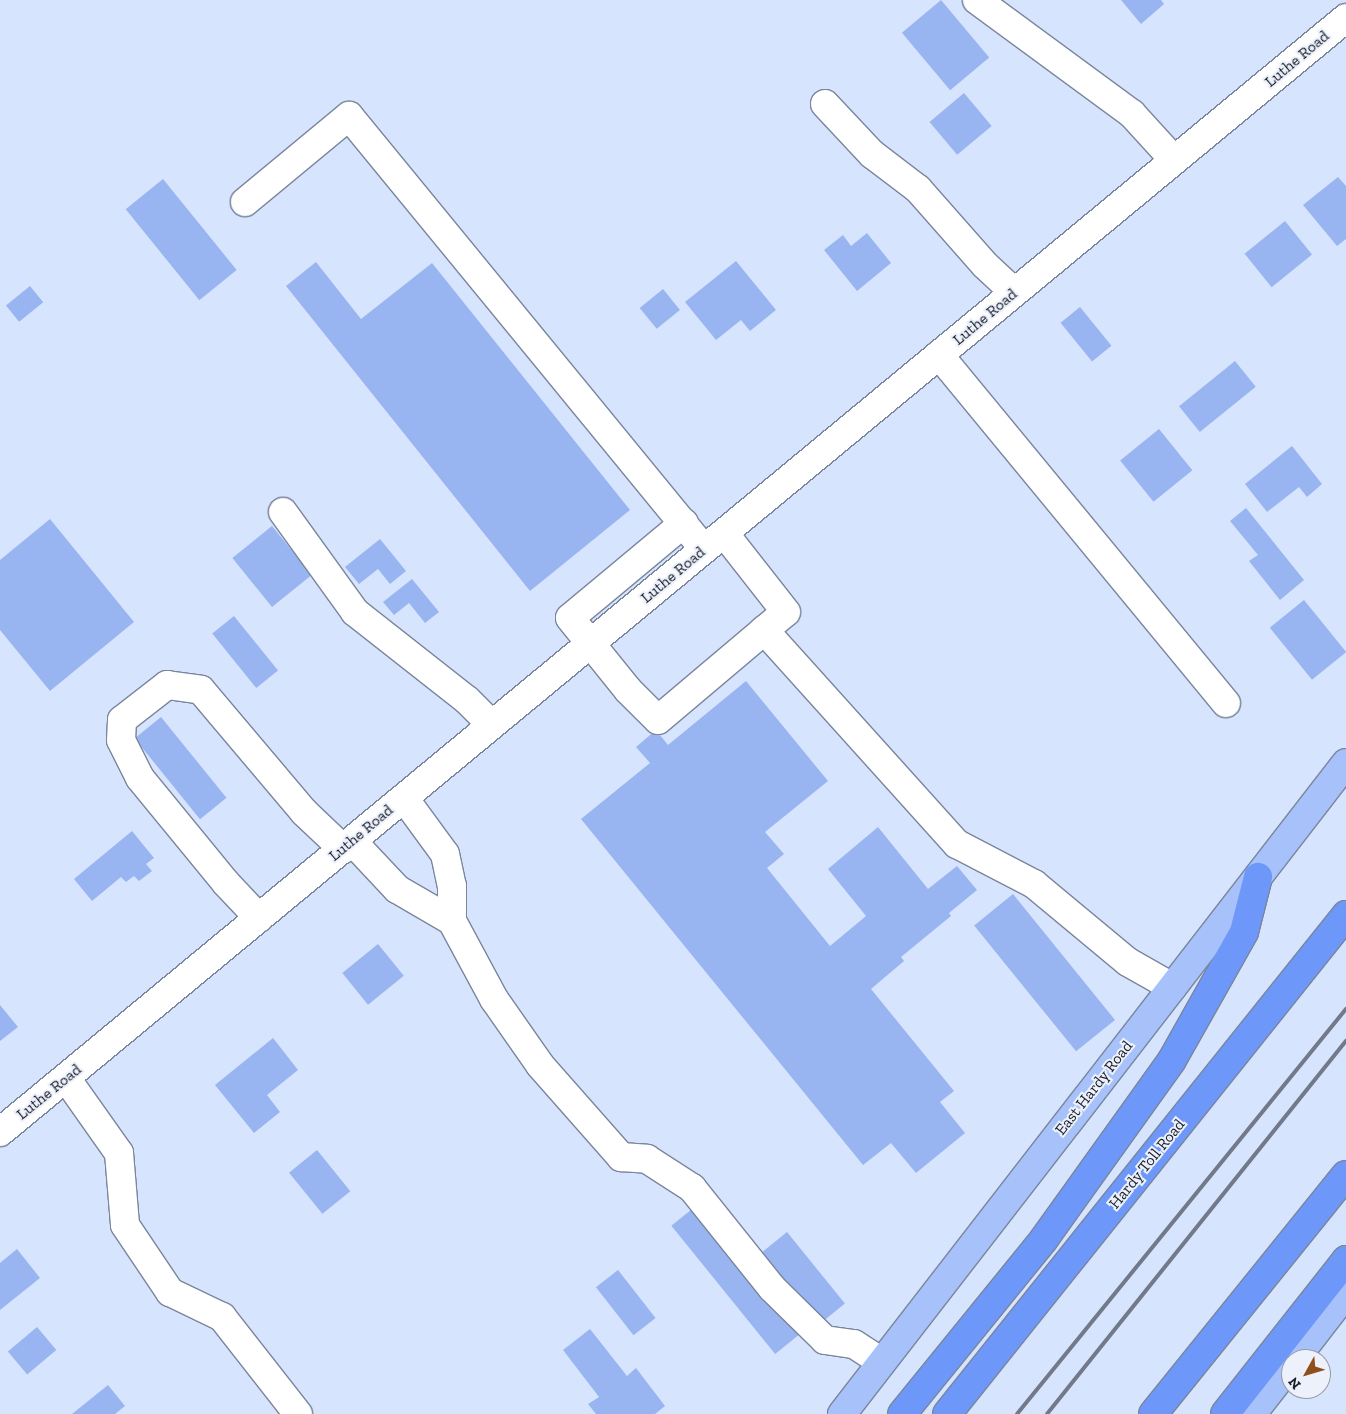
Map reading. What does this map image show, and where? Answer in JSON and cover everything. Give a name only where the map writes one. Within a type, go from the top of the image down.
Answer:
[{"type":"highway","points":[[902,1414],[1044,1239],[1172,1060],[1244,932],[1258,878]]},
{"type":"highway","name":"Hardy Toll Road","points":[[947,1414],[1346,915]]},
{"type":"highway","points":[[1153,1414],[1346,1175]]},
{"type":"highway","points":[[1225,1414],[1346,1260]]},
{"type":"main road","name":"East Hardy Road","points":[[842,1414],[1346,763]]},
{"type":"main road","points":[[1302,1349],[1346,1293]]},
{"type":"main road","points":[[1252,1414],[1281,1377]]},
{"type":"street","points":[[977,0],[1132,114],[1174,160]]},
{"type":"street","name":"Luthe Road","points":[[0,1132],[1346,18]]},
{"type":"street","points":[[825,104],[872,154],[918,189],[985,265],[1014,292]]},
{"type":"street","points":[[245,202],[349,116],[684,523],[714,541],[786,612],[658,720],[628,690],[570,618],[684,523]]},
{"type":"street","points":[[938,355],[1226,703]]},
{"type":"street","points":[[283,512],[355,612],[467,700],[492,725]]},
{"type":"street","points":[[764,630],[957,844],[1034,884],[1128,962],[1172,987]]},
{"type":"street","points":[[259,918],[226,883],[140,778],[121,740],[122,720],[167,685],[201,690],[304,812],[347,845],[397,889],[452,921]]},
{"type":"street","points":[[404,798],[445,854],[452,886],[452,921],[494,999],[540,1065],[622,1157],[647,1158],[692,1188],[772,1288],[825,1340],[854,1344],[882,1362]]},
{"type":"street","points":[[66,1078],[119,1153],[125,1225],[170,1292],[222,1317],[298,1414]]},
{"type":"building","points":[[941,0],[989,57],[950,90],[902,33]]},
{"type":"building","points":[[1121,0],[1161,0],[1164,4],[1141,24]]},
{"type":"building","points":[[964,93],[992,126],[957,155],[930,122]]},
{"type":"building","points":[[1338,177],[1346,186],[1346,239],[1337,246],[1303,205]]},
{"type":"building","points":[[163,179],[237,270],[199,300],[126,209]]},
{"type":"building","points":[[1285,221],[1312,254],[1272,287],[1245,254]]},
{"type":"building","points":[[867,233],[891,263],[857,291],[824,250],[843,235],[851,246]]},
{"type":"building","points":[[736,261],[776,310],[750,331],[741,320],[716,340],[685,302]]},
{"type":"building","points":[[316,262],[361,319],[432,263],[630,510],[530,591],[286,286]]},
{"type":"building","points":[[30,286],[43,302],[19,322],[6,306]]},
{"type":"building","points":[[663,289],[680,310],[657,329],[640,308]]},
{"type":"building","points":[[1080,307],[1111,346],[1092,362],[1061,323]]},
{"type":"building","points":[[1235,361],[1256,387],[1200,432],[1179,406]]},
{"type":"building","points":[[1159,429],[1192,470],[1153,502],[1120,460]]},
{"type":"building","points":[[1292,446],[1322,484],[1307,497],[1299,487],[1267,512],[1245,484]]},
{"type":"building","points":[[1246,508],[1304,580],[1280,600],[1249,561],[1258,555],[1230,521]]},
{"type":"building","points":[[50,519],[134,622],[50,691],[0,630],[0,560]]},
{"type":"building","points":[[272,526],[312,575],[272,607],[232,558]]},
{"type":"building","points":[[380,539],[406,571],[390,584],[378,569],[359,584],[345,567]]},
{"type":"building","points":[[412,579],[439,612],[425,623],[409,603],[394,615],[383,602]]},
{"type":"building","points":[[1304,600],[1346,652],[1312,680],[1270,628]]},
{"type":"building","points":[[234,616],[278,670],[256,688],[212,634]]},
{"type":"building","points":[[746,681],[828,781],[765,832],[784,854],[767,868],[830,946],[866,916],[828,869],[878,827],[928,889],[957,866],[977,890],[949,913],[951,916],[901,957],[904,961],[871,989],[954,1091],[940,1102],[965,1133],[916,1173],[891,1143],[863,1165],[581,819],[650,763],[636,747],[656,730],[668,745]]},
{"type":"building","points":[[161,717],[226,798],[200,819],[135,738]]},
{"type":"building","points":[[132,831],[154,858],[146,864],[152,871],[139,881],[134,876],[126,882],[121,877],[92,901],[74,879]]},
{"type":"building","points":[[1013,894],[1115,1020],[1076,1051],[974,925]]},
{"type":"building","points":[[378,944],[404,976],[368,1005],[342,973]]},
{"type":"building","points":[[0,1005],[18,1027],[0,1041]]},
{"type":"building","points":[[273,1038],[298,1070],[267,1095],[280,1112],[254,1133],[215,1085]]},
{"type":"building","points":[[317,1150],[350,1191],[322,1214],[289,1173]]},
{"type":"building","points":[[697,1205],[801,1333],[775,1354],[671,1226]]},
{"type":"building","points":[[787,1232],[845,1303],[817,1326],[759,1255]]},
{"type":"building","points":[[17,1249],[40,1278],[0,1310],[0,1263]]},
{"type":"building","points":[[618,1270],[656,1318],[633,1335],[596,1287]]},
{"type":"building","points":[[37,1327],[56,1350],[27,1374],[8,1351]]},
{"type":"building","points":[[590,1329],[627,1376],[636,1368],[665,1406],[655,1414],[596,1414],[588,1404],[599,1397],[563,1350]]},
{"type":"building","points":[[108,1385],[125,1406],[115,1414],[72,1414]]},
{"type":"railway","points":[[1017,1414],[1346,1009]]},
{"type":"railway","points":[[1047,1414],[1346,1041]]}]
